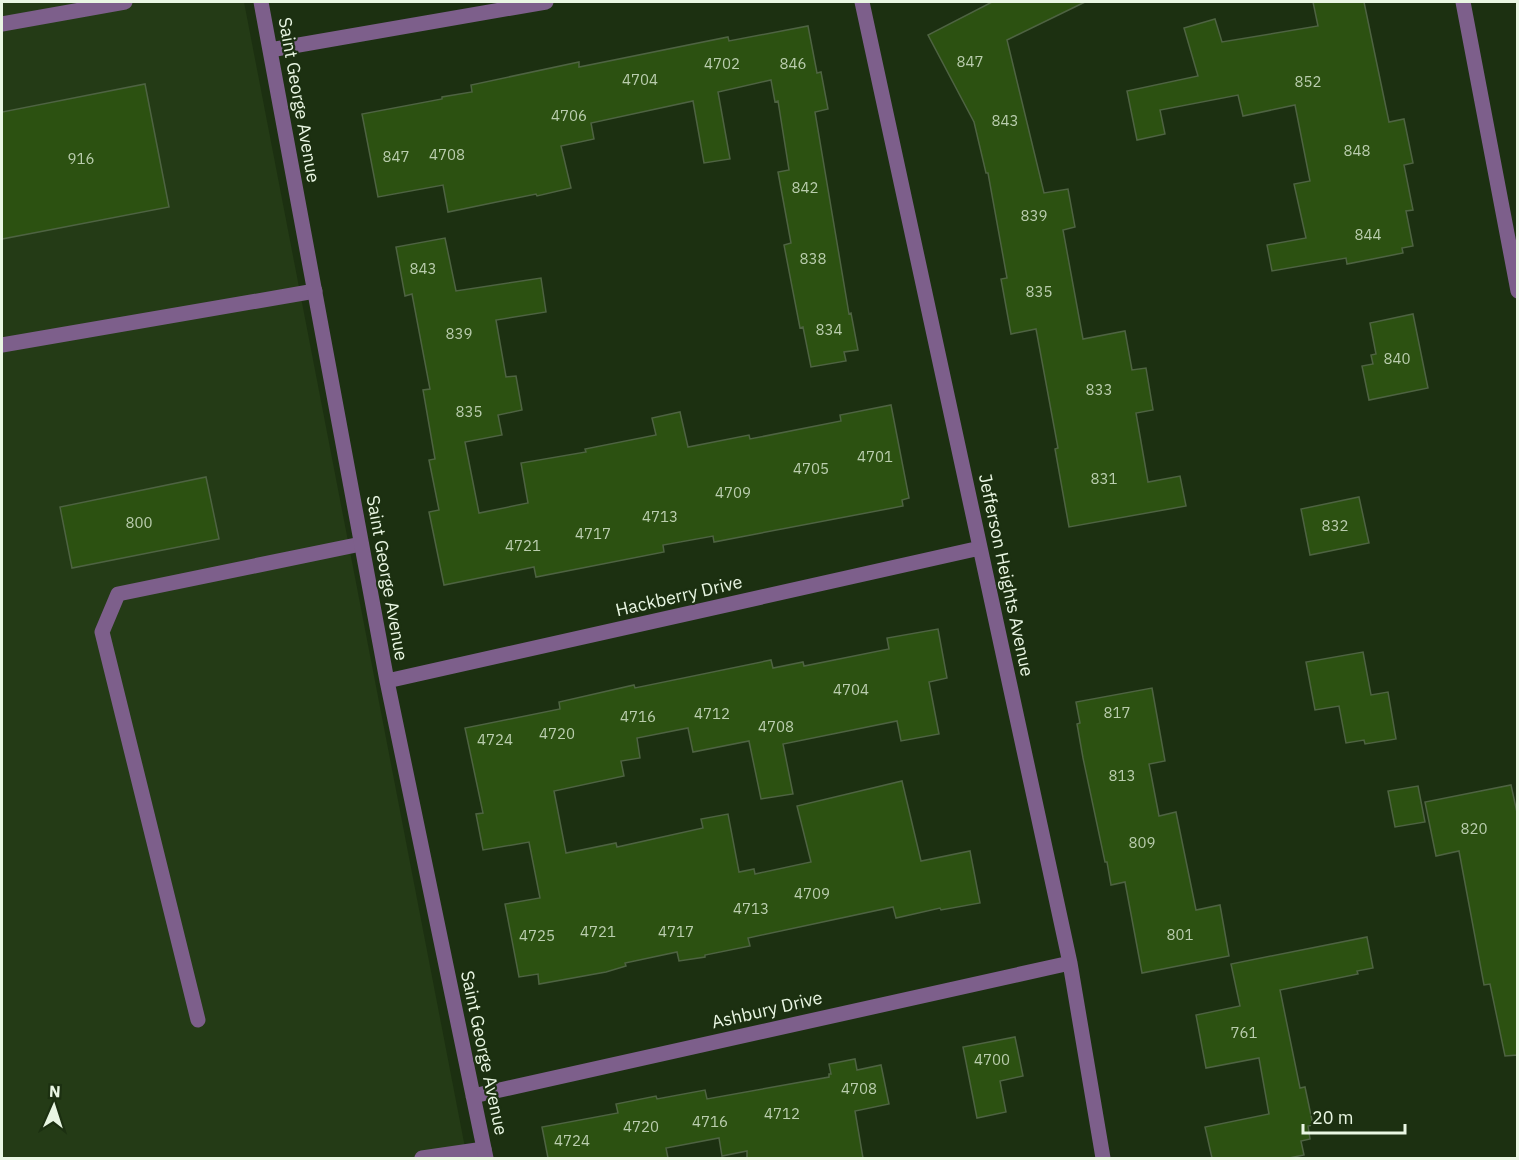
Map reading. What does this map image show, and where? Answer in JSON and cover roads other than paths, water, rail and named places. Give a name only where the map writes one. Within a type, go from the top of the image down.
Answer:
[{"type":"street","points":[[2,24],[125,2]]},
{"type":"street","name":"Saint George Avenue","points":[[261,2],[387,681],[485,1154]]},
{"type":"street","points":[[270,50],[546,2]]},
{"type":"street","name":"Jefferson Heights Avenue","points":[[862,2],[1070,963],[1103,1158]]},
{"type":"street","points":[[1462,2],[1496,188],[1518,291]]},
{"type":"street","points":[[2,345],[315,291]]},
{"type":"street","points":[[198,1020],[102,632],[118,594],[362,544]]},
{"type":"street","name":"Hackberry Drive","points":[[387,681],[980,548]]},
{"type":"street","name":"Ashbury Drive","points":[[473,1096],[1070,963]]},
{"type":"street","points":[[422,1158],[485,1154]]}]
